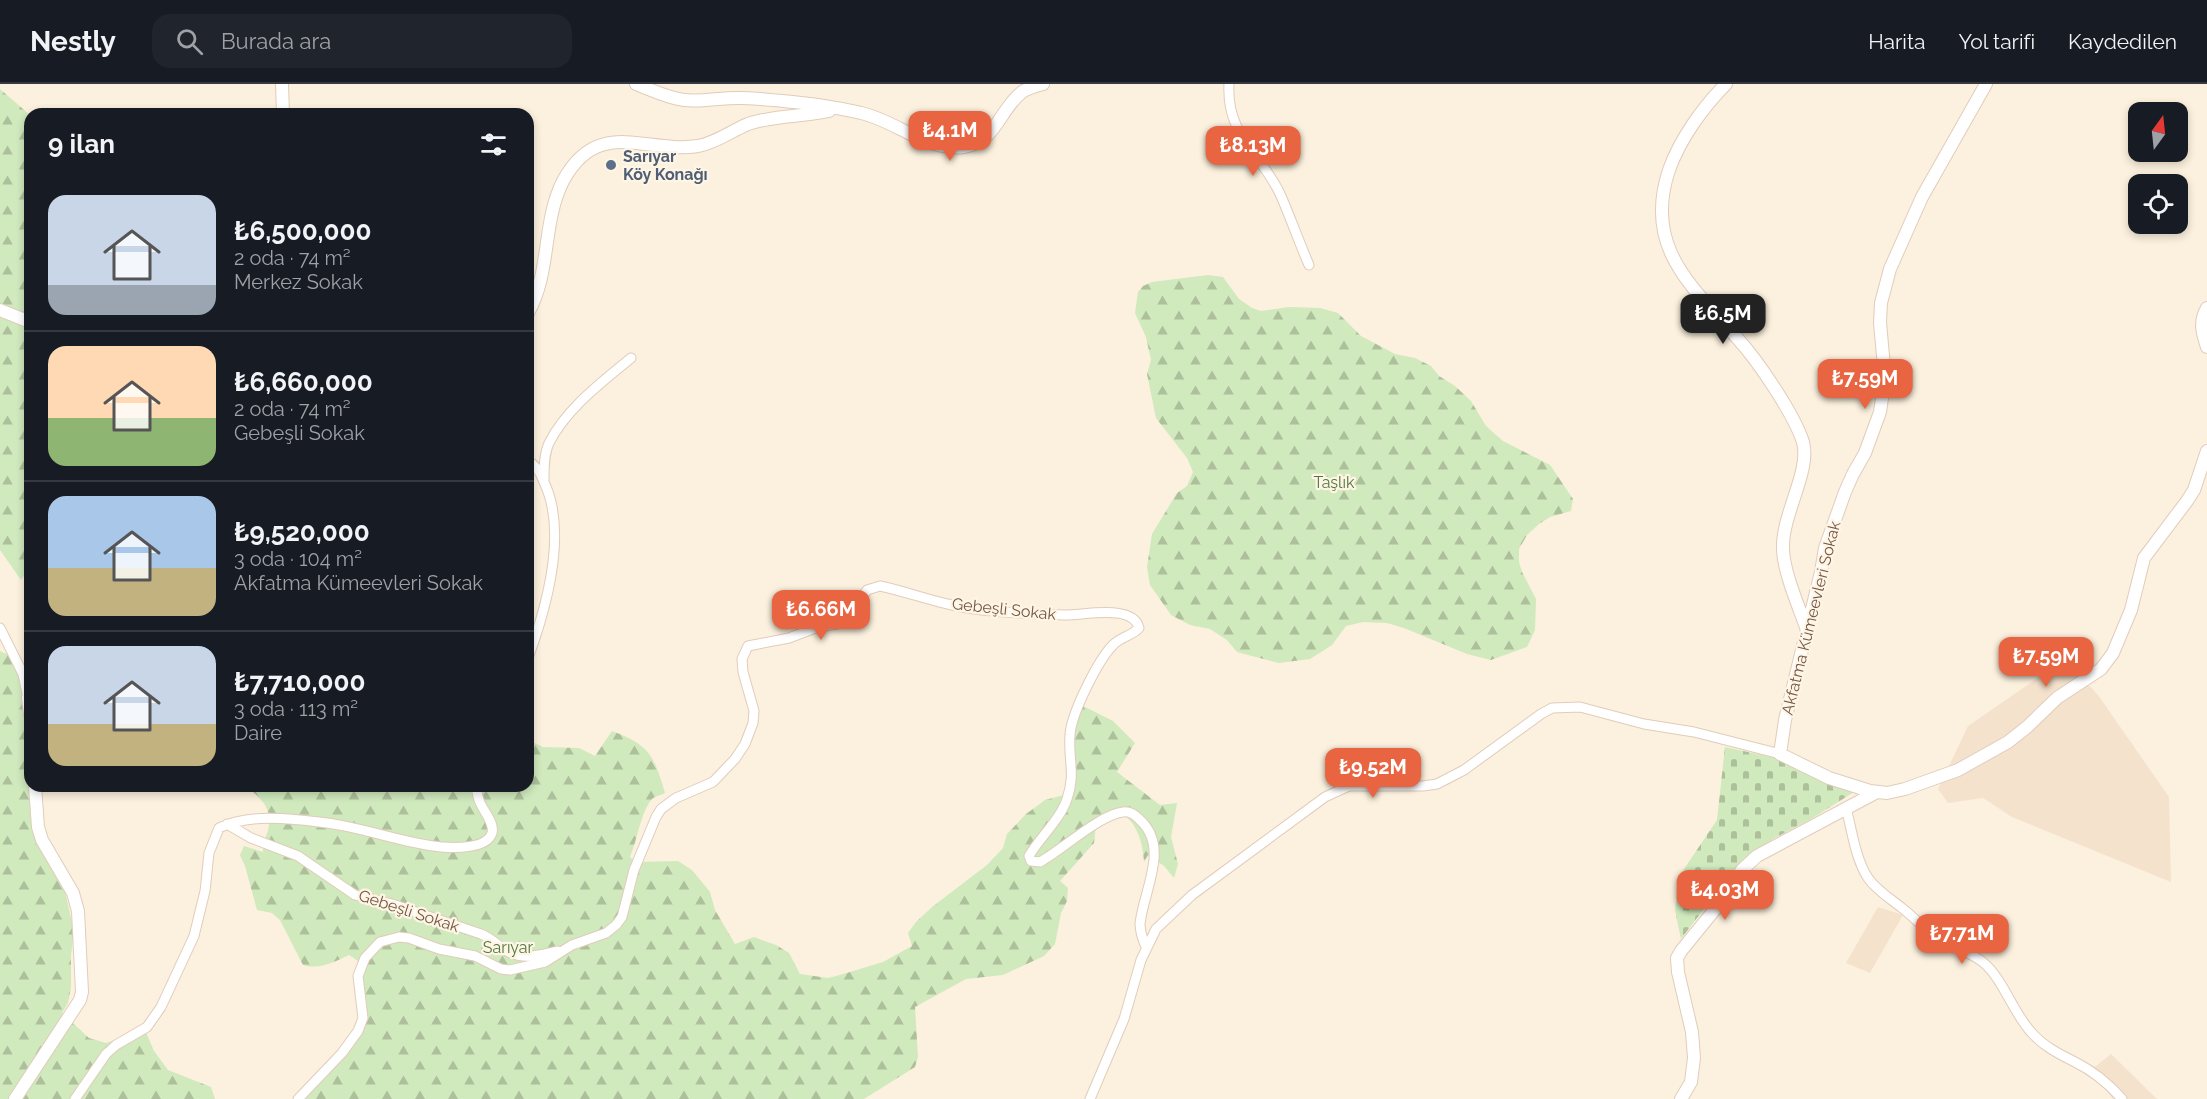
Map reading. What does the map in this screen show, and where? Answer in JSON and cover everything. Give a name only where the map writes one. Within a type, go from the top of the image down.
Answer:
[{"type":"street","points":[[282,84],[283,108]]},
{"type":"street","points":[[636,84],[685,100],[763,99],[836,109],[880,118],[920,138],[951,147],[963,147],[980,142],[988,136],[1003,113],[1023,91],[1043,84]]},
{"type":"street","points":[[1229,84],[1240,135],[1281,195],[1309,265]]},
{"type":"street","points":[[1726,84],[1699,117],[1673,159],[1663,194],[1662,226],[1674,263],[1705,304],[1751,355],[1791,418],[1803,444],[1805,456],[1801,476],[1790,505],[1783,548],[1785,562],[1807,630]]},
{"type":"street","name":"Akfatma Kümeevleri Sokak","points":[[1780,754],[1785,720],[1825,548],[1849,483],[1865,453],[1880,411],[1886,377],[1880,323],[1881,303],[1890,269],[1922,197],[1986,84]]},
{"type":"street","points":[[534,301],[557,198],[570,171],[587,153],[607,144],[622,141],[684,147],[700,146],[747,125],[770,118],[836,109]]},
{"type":"street","points":[[2207,308],[2202,316],[2201,328],[2207,347]]},
{"type":"street","points":[[0,310],[24,320]]},
{"type":"street","points":[[544,481],[544,467],[549,444],[567,416],[631,358]]},
{"type":"street","points":[[1090,1099],[1125,1019],[1146,947],[1156,928],[1192,895],[1325,797],[1349,786],[1437,784],[1464,770],[1529,721],[1552,708],[1580,707],[1644,724],[1694,732],[1780,754],[1829,778],[1876,792],[1887,793],[1905,789],[1958,770],[1988,754],[2027,727],[2057,698],[2101,669],[2113,653],[2131,610],[2144,558],[2191,495],[2207,451]]},
{"type":"street","points":[[534,466],[544,481],[554,507],[555,557],[534,636]]},
{"type":"street","name":"Gebeşli Sokak","points":[[227,825],[251,838],[298,856],[355,895],[392,904],[481,934],[492,938],[507,951],[531,958],[564,950],[606,933],[616,925],[622,917],[632,876],[661,809],[676,798],[713,782],[729,767],[745,744],[753,723],[754,711],[743,672],[742,659],[748,646],[789,638],[846,620],[867,590],[880,586],[969,608],[1072,615],[1113,613],[1132,618],[1140,628],[1114,644],[1103,656],[1094,674],[1070,733],[1072,778],[1067,801],[1029,856],[1031,861],[1040,862],[1108,818],[1123,812],[1136,816],[1149,832],[1154,854],[1153,871],[1140,926],[1146,947]]},
{"type":"street","points":[[0,628],[24,678]]},
{"type":"street","points":[[15,1099],[80,1000],[82,992],[78,911],[74,893],[42,840],[38,827],[35,792]]},
{"type":"street","points":[[75,1099],[106,1054],[116,1045],[147,1027],[161,1007],[194,936],[205,891],[209,853],[219,828],[253,819],[321,822],[442,847],[480,844],[492,834],[492,827],[479,800],[478,792]]},
{"type":"street","points":[[1681,1099],[1691,1082],[1694,1058],[1692,1032],[1678,972],[1677,958],[1681,951],[1725,897],[1742,870],[1757,856],[1876,792]]},
{"type":"street","points":[[1846,808],[1862,865],[1869,879],[1931,934],[1986,964],[2031,1032],[2056,1053],[2077,1063],[2112,1087],[2122,1099]]},
{"type":"street","name":"Gebeşli Sokak","points":[[298,1099],[342,1053],[358,1031],[363,1018],[358,976],[365,958],[380,942],[399,937],[409,938],[439,949],[475,956],[501,969],[510,970],[545,962],[564,950]]},
{"type":"shaded area","points":[[2065,659],[2098,695],[2169,797],[2171,882],[2012,817],[1983,798],[1948,803],[1938,789],[1968,726]]},
{"type":"shaded area","points":[[1878,907],[1903,915],[1870,973],[1846,963]]},
{"type":"shaded area","points":[[2111,1054],[2157,1099],[2113,1099],[2091,1070]]},
{"type":"green space","points":[[0,89],[24,110],[24,576],[21,580],[0,550]]},
{"type":"green space","name":"Taşlık","points":[[1208,275],[1223,277],[1239,299],[1261,311],[1289,307],[1320,308],[1338,313],[1361,336],[1395,354],[1415,358],[1431,366],[1439,376],[1455,386],[1471,401],[1486,426],[1503,441],[1550,465],[1573,499],[1571,511],[1550,517],[1539,524],[1527,535],[1519,549],[1522,572],[1536,599],[1535,630],[1527,647],[1491,660],[1467,654],[1404,628],[1387,623],[1363,622],[1346,626],[1332,645],[1310,659],[1279,663],[1237,652],[1227,640],[1210,629],[1190,625],[1171,615],[1150,585],[1147,567],[1152,534],[1177,493],[1187,486],[1193,472],[1187,458],[1156,418],[1147,374],[1151,360],[1146,337],[1135,313],[1138,292],[1143,286],[1152,282]]},
{"type":"green space","points":[[0,651],[11,656],[22,685],[24,792],[29,792],[32,828],[51,868],[64,887],[74,931],[71,987],[68,1003],[62,1013],[89,1038],[106,1043],[145,1030],[154,1051],[168,1070],[211,1087],[215,1099],[0,1099]]},
{"type":"green space","name":"Sarıyar","points":[[1075,702],[1113,721],[1135,743],[1117,772],[1160,805],[1177,803],[1171,837],[1178,864],[1174,878],[1164,866],[1148,855],[1144,862],[1138,833],[1125,816],[1118,812],[1096,824],[1094,843],[1060,881],[1068,888],[1067,901],[1061,913],[1055,944],[1044,956],[1003,975],[966,979],[915,1007],[918,1057],[915,1067],[864,1099],[293,1099],[334,1059],[352,1035],[357,1023],[358,1011],[354,981],[358,961],[349,955],[321,966],[303,965],[280,920],[272,913],[257,910],[240,855],[244,846],[263,852],[269,819],[263,802],[253,792],[534,792],[534,743],[543,747],[579,748],[595,756],[612,731],[635,741],[649,753],[665,793],[653,798],[648,804],[630,857],[636,862],[678,861],[692,870],[710,892],[715,910],[735,944],[754,937],[776,945],[789,953],[800,974],[828,978],[883,962],[912,946],[908,933],[916,922],[987,865],[1003,848],[1007,834],[1026,814],[1045,800],[1064,795],[1068,776],[1065,734]]},
{"type":"green space","points":[[1725,747],[1780,759],[1854,792],[1753,853],[1723,884],[1681,939],[1675,910],[1680,875],[1717,820]]},
{"type":"place","name":"Sarıyar Köy Konağı","points":[[611,165]]}]
